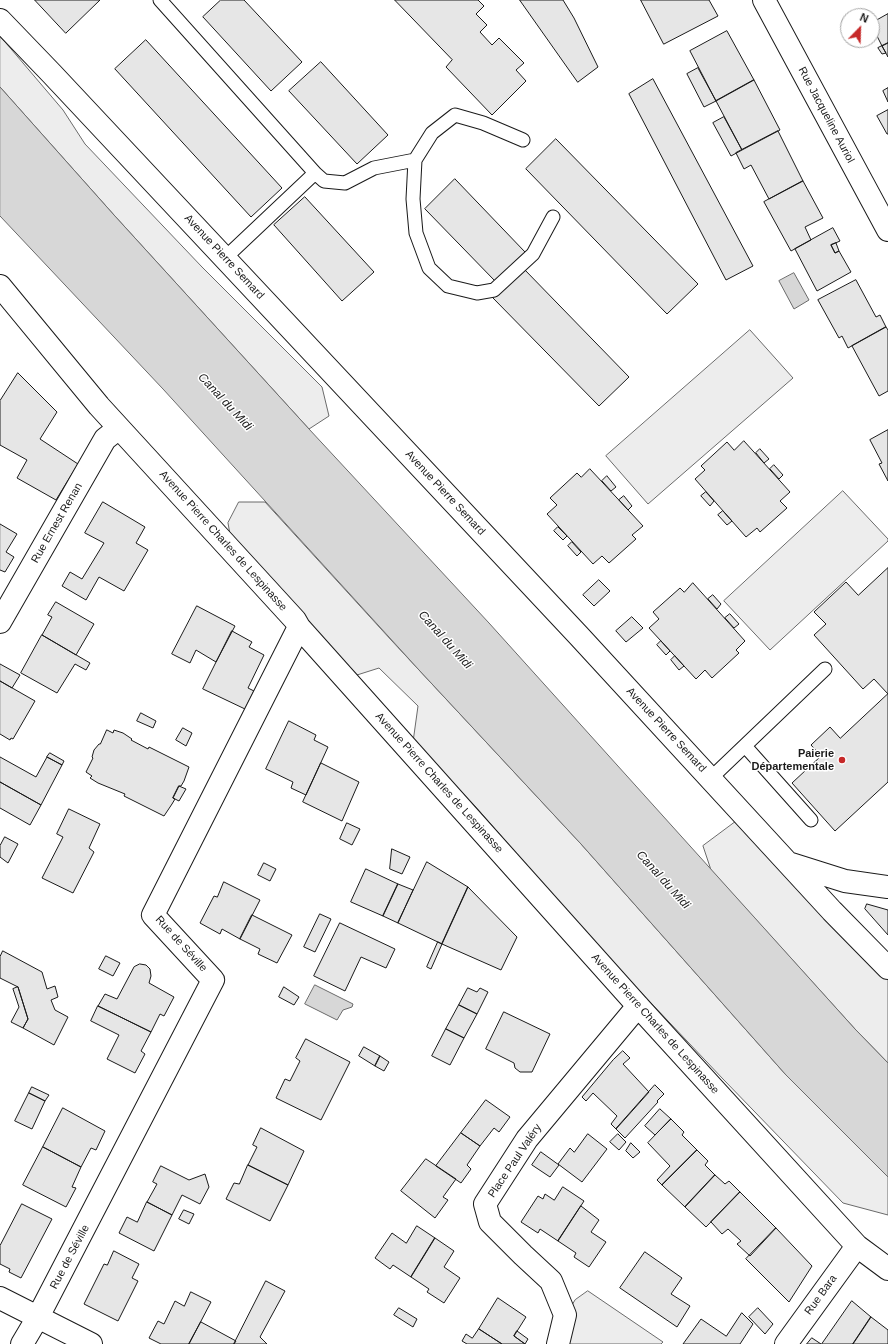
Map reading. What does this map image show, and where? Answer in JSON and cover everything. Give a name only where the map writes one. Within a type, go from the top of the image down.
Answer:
[{"type":"street","name":"Rue Jacqueline Auriol","points":[[764,0],[888,230]]},
{"type":"street","name":"Avenue Pierre Semard","points":[[0,20],[574,631],[832,911],[888,968]]},
{"type":"street","name":"Avenue Pierre Charles de Lespinasse","points":[[0,286],[99,406],[290,615],[299,627],[638,1006],[857,1246],[888,1269]]},
{"type":"street","name":"Rue Ernest Renan","points":[[0,622],[105,439],[119,428]]},
{"type":"street","name":"Rue de Séville","points":[[22,1344],[38,1317],[213,980],[153,915],[299,627]]},
{"type":"street","points":[[788,862],[845,881],[888,887]]},
{"type":"street","name":"Place Paul Valéry","points":[[558,1344],[565,1314],[551,1281],[490,1222],[485,1204],[527,1139],[638,1006]]},
{"type":"street","name":"Rue Bara","points":[[786,1344],[857,1246]]},
{"type":"street","points":[[0,1298],[91,1344]]},
{"type":"lane","points":[[160,0],[315,173],[324,181],[345,183],[374,168],[415,160]]},
{"type":"lane","points":[[523,140],[483,123],[455,116],[432,133],[415,160],[413,199],[416,233],[429,268],[448,286],[477,293],[494,290],[533,254],[553,217]]},
{"type":"lane","points":[[225,258],[315,173]]},
{"type":"lane","points":[[710,779],[825,669]]},
{"type":"lane","points":[[746,746],[811,820]]},
{"type":"shaded area","points":[[0,36],[63,110],[85,144],[202,267],[322,387],[329,416],[309,429],[114,215],[0,87]]},
{"type":"shaded area","points":[[750,330],[793,378],[648,504],[606,456]]},
{"type":"shaded area","points":[[843,491],[888,539],[888,541],[770,650],[724,601]]},
{"type":"shaded area","points":[[239,502],[265,502],[581,844],[786,1075],[888,1177],[888,1215],[843,1203],[597,946],[475,806],[413,742],[418,706],[379,668],[357,675],[231,540],[228,523]]},
{"type":"shaded area","points":[[738,820],[888,959],[888,1063],[855,1029],[711,870],[703,846]]},
{"type":"shaded area","points":[[588,1291],[663,1342],[661,1344],[549,1344],[575,1300]]},
{"type":"water","name":"Canal du Midi","points":[[0,87],[114,215],[309,429],[489,623],[855,1029],[888,1063],[888,1177],[786,1075],[581,844],[419,670],[163,389],[0,216]]},
{"type":"water","points":[[794,273],[809,300],[794,309],[779,281]]},
{"type":"water","points":[[315,985],[353,1004],[352,1007],[343,1010],[337,1020],[305,1004]]},
{"type":"building","points":[[35,0],[100,0],[66,33]]},
{"type":"building","points":[[221,0],[244,0],[302,62],[271,91],[203,17]]},
{"type":"building","points":[[395,0],[478,0],[484,6],[476,14],[487,25],[480,32],[492,45],[499,38],[524,63],[516,70],[526,81],[492,115],[446,67],[452,60]]},
{"type":"building","points":[[520,0],[563,0],[574,18],[598,67],[578,82]]},
{"type":"building","points":[[641,0],[709,0],[718,16],[664,44]]},
{"type":"building","points":[[888,14],[888,43],[882,46],[880,42],[880,18]]},
{"type":"building","points":[[727,31],[754,80],[716,101],[690,51]]},
{"type":"building","points":[[146,40],[282,188],[251,217],[115,69]]},
{"type":"building","points":[[888,43],[888,57],[882,46]]},
{"type":"building","points":[[882,46],[886,53],[882,54],[878,48]]},
{"type":"building","points":[[321,62],[388,135],[357,164],[289,91]]},
{"type":"building","points":[[698,68],[716,101],[704,107],[687,74]]},
{"type":"building","points":[[653,79],[753,266],[726,280],[629,94]]},
{"type":"building","points":[[754,80],[780,130],[742,150],[716,101]]},
{"type":"building","points":[[888,88],[888,102],[883,91]]},
{"type":"building","points":[[888,110],[888,134],[887,134],[877,116]]},
{"type":"building","points":[[724,117],[742,150],[731,156],[713,123]]},
{"type":"building","points":[[778,131],[803,181],[769,199],[751,165],[744,169],[736,153]]},
{"type":"building","points":[[556,139],[698,284],[667,314],[526,169]]},
{"type":"building","points":[[455,179],[525,252],[495,281],[425,209]]},
{"type":"building","points":[[803,181],[823,218],[805,227],[811,240],[791,251],[764,202]]},
{"type":"building","points":[[305,197],[374,272],[342,301],[274,225]]},
{"type":"building","points":[[833,228],[840,241],[831,245],[835,253],[839,251],[851,272],[817,291],[795,249]]},
{"type":"building","points":[[836,243],[839,251],[835,253],[831,245]]},
{"type":"building","points":[[523,268],[629,377],[599,406],[493,298]]},
{"type":"building","points":[[856,280],[876,317],[880,315],[886,327],[848,348],[842,336],[839,338],[818,300]]},
{"type":"building","points":[[886,327],[888,330],[888,391],[879,396],[852,346]]},
{"type":"building","points":[[18,373],[57,412],[40,439],[78,464],[56,500],[17,478],[27,460],[0,445],[0,401]]},
{"type":"building","points":[[888,430],[888,481],[879,464],[882,463],[870,440]]},
{"type":"building","points":[[744,441],[790,492],[780,501],[787,508],[760,532],[757,528],[746,537],[695,479],[705,470],[701,466],[727,442],[734,450]]},
{"type":"building","points":[[760,449],[769,459],[764,463],[756,453]]},
{"type":"building","points":[[774,465],[783,475],[779,479],[770,469]]},
{"type":"building","points":[[590,469],[643,526],[632,535],[636,539],[609,563],[602,556],[593,564],[547,514],[557,505],[550,498],[577,473],[581,477]]},
{"type":"building","points":[[607,476],[616,487],[611,491],[602,481]]},
{"type":"building","points":[[706,492],[714,501],[710,506],[701,496]]},
{"type":"building","points":[[624,496],[632,506],[628,510],[619,500]]},
{"type":"building","points":[[103,502],[145,527],[136,543],[148,550],[124,591],[99,577],[86,600],[62,586],[70,572],[82,579],[104,543],[85,533]]},
{"type":"building","points":[[723,511],[732,521],[727,525],[718,515]]},
{"type":"building","points":[[0,524],[17,534],[6,552],[14,557],[5,572],[0,570]]},
{"type":"building","points":[[558,527],[567,536],[563,540],[554,531]]},
{"type":"building","points":[[572,542],[581,552],[577,556],[568,546]]},
{"type":"building","points":[[888,568],[888,694],[874,679],[863,689],[814,635],[826,624],[814,612],[846,582],[858,595]]},
{"type":"building","points":[[599,580],[610,591],[594,606],[583,595]]},
{"type":"building","points":[[693,583],[745,641],[736,650],[739,653],[712,678],[705,670],[696,679],[649,628],[659,619],[653,612],[680,588],[684,592]]},
{"type":"building","points":[[713,595],[721,604],[717,609],[708,599]]},
{"type":"building","points":[[56,602],[94,624],[76,655],[42,635],[52,617],[48,615]]},
{"type":"building","points":[[197,606],[235,626],[216,662],[196,650],[190,663],[172,654]]},
{"type":"building","points":[[730,614],[739,624],[734,628],[725,618]]},
{"type":"building","points":[[632,617],[643,628],[626,642],[616,631]]},
{"type":"building","points":[[232,631],[252,642],[249,647],[264,655],[248,688],[254,691],[245,709],[203,689]]},
{"type":"building","points":[[42,635],[90,663],[86,670],[75,664],[57,693],[21,673]]},
{"type":"building","points":[[661,641],[670,651],[666,655],[657,645]]},
{"type":"building","points":[[675,656],[684,666],[679,670],[671,660]]},
{"type":"building","points":[[0,664],[20,675],[12,688],[0,681]]},
{"type":"building","points":[[0,681],[35,701],[13,739],[11,738],[10,740],[0,734]]},
{"type":"building","points":[[888,694],[888,782],[835,831],[792,783],[821,756],[811,745],[830,727],[840,738]]},
{"type":"building","points":[[141,713],[156,721],[153,728],[137,721]]},
{"type":"building","points":[[289,721],[316,735],[314,740],[328,747],[306,795],[291,788],[293,782],[266,769]]},
{"type":"building","points":[[183,728],[192,733],[186,746],[176,740]]},
{"type":"building","points":[[107,730],[113,733],[114,730],[123,733],[132,739],[131,740],[148,749],[149,747],[189,767],[184,781],[181,786],[179,786],[173,798],[175,799],[164,816],[124,796],[125,794],[98,783],[90,778],[92,776],[86,772],[93,758],[94,750],[100,744]]},
{"type":"building","points":[[50,753],[64,761],[62,765],[47,757]]},
{"type":"building","points":[[0,757],[36,777],[47,757],[62,765],[41,805],[0,782]]},
{"type":"building","points":[[321,763],[359,782],[342,821],[303,802]]},
{"type":"building","points":[[0,782],[41,805],[30,825],[0,808]]},
{"type":"building","points":[[179,786],[186,789],[179,801],[173,798]]},
{"type":"building","points":[[69,809],[100,824],[89,848],[94,852],[73,893],[42,878],[63,837],[57,834]]},
{"type":"building","points":[[347,823],[360,829],[352,845],[340,839]]},
{"type":"building","points":[[5,837],[18,844],[8,863],[0,857],[0,846]]},
{"type":"building","points":[[392,849],[410,857],[402,874],[390,869]]},
{"type":"building","points":[[427,862],[468,887],[442,944],[398,923]]},
{"type":"building","points":[[264,863],[276,869],[270,881],[258,875]]},
{"type":"building","points":[[366,869],[398,884],[383,916],[351,902]]},
{"type":"building","points":[[224,882],[260,900],[240,939],[222,929],[220,934],[200,923],[214,896],[217,897]]},
{"type":"building","points":[[398,884],[413,890],[398,923],[383,916]]},
{"type":"building","points":[[468,887],[517,937],[501,970],[442,944]]},
{"type":"building","points":[[867,904],[888,910],[888,935],[865,909]]},
{"type":"building","points":[[320,914],[331,919],[315,952],[304,947]]},
{"type":"building","points":[[252,915],[292,935],[277,963],[258,954],[260,949],[240,939]]},
{"type":"building","points":[[340,923],[395,949],[386,968],[361,957],[345,991],[314,976]]},
{"type":"building","points":[[438,942],[442,944],[431,969],[427,967]]},
{"type":"building","points":[[3,951],[42,972],[47,989],[55,986],[58,997],[51,1000],[55,1010],[68,1017],[54,1045],[23,1028],[28,1019],[18,987],[0,978],[0,957]]},
{"type":"building","points":[[106,956],[120,963],[113,976],[99,969]]},
{"type":"building","points":[[140,964],[146,965],[150,969],[151,976],[149,983],[174,997],[164,1016],[160,1014],[151,1032],[98,1006],[105,994],[117,999],[134,967]]},
{"type":"building","points":[[18,987],[28,1019],[23,1028],[11,1022],[19,1007],[13,989]]},
{"type":"building","points":[[284,987],[299,997],[294,1005],[279,997]]},
{"type":"building","points":[[468,988],[477,992],[480,988],[488,992],[477,1014],[459,1005]]},
{"type":"building","points":[[459,1005],[477,1014],[464,1038],[446,1029]]},
{"type":"building","points":[[98,1006],[151,1032],[141,1051],[145,1054],[135,1073],[107,1059],[119,1035],[91,1021]]},
{"type":"building","points":[[504,1012],[550,1034],[532,1072],[520,1072],[515,1068],[514,1063],[486,1049]]},
{"type":"building","points":[[446,1029],[464,1038],[450,1065],[432,1056]]},
{"type":"building","points":[[306,1039],[350,1062],[321,1120],[276,1098],[285,1079],[290,1081],[300,1061],[296,1058]]},
{"type":"building","points":[[364,1047],[380,1056],[375,1066],[359,1056]]},
{"type":"building","points":[[623,1051],[630,1058],[623,1064],[649,1092],[616,1129],[611,1124],[617,1116],[593,1093],[586,1101],[582,1097],[613,1060]]},
{"type":"building","points":[[380,1056],[389,1062],[384,1071],[375,1066]]},
{"type":"building","points":[[655,1085],[664,1094],[625,1138],[616,1129]]},
{"type":"building","points":[[32,1087],[49,1095],[45,1101],[29,1093]]},
{"type":"building","points":[[29,1093],[45,1101],[32,1129],[15,1121]]},
{"type":"building","points":[[486,1100],[510,1117],[499,1132],[494,1128],[480,1146],[461,1133]]},
{"type":"building","points":[[63,1108],[105,1131],[96,1150],[91,1148],[81,1167],[43,1147]]},
{"type":"building","points":[[660,1109],[671,1119],[655,1135],[645,1126]]},
{"type":"building","points":[[671,1119],[684,1132],[682,1135],[697,1150],[662,1185],[657,1180],[670,1166],[648,1143]]},
{"type":"building","points":[[261,1128],[304,1151],[288,1185],[248,1165],[257,1147],[253,1145]]},
{"type":"building","points":[[461,1133],[480,1146],[467,1165],[471,1169],[461,1183],[436,1166]]},
{"type":"building","points":[[588,1134],[607,1149],[582,1182],[558,1164],[570,1148],[574,1152]]},
{"type":"building","points":[[618,1134],[626,1142],[619,1150],[610,1142]]},
{"type":"building","points":[[631,1143],[640,1152],[633,1158],[626,1151]]},
{"type":"building","points":[[43,1147],[81,1167],[72,1187],[76,1188],[66,1207],[23,1185]]},
{"type":"building","points":[[697,1150],[708,1161],[705,1165],[715,1175],[685,1207],[662,1185]]},
{"type":"building","points":[[541,1152],[559,1165],[550,1177],[532,1165]]},
{"type":"building","points":[[426,1159],[456,1179],[443,1197],[448,1200],[435,1218],[401,1191]]},
{"type":"building","points":[[248,1165],[288,1185],[270,1221],[226,1199],[234,1183],[239,1184]]},
{"type":"building","points":[[161,1166],[189,1180],[205,1174],[209,1187],[200,1204],[182,1195],[172,1215],[147,1202],[157,1184],[153,1182]]},
{"type":"building","points":[[715,1175],[725,1184],[729,1181],[740,1192],[706,1227],[685,1207]]},
{"type":"building","points":[[563,1187],[584,1201],[558,1241],[540,1229],[538,1233],[521,1222],[538,1196],[543,1199],[545,1194],[554,1200]]},
{"type":"building","points":[[740,1192],[776,1228],[750,1256],[737,1244],[741,1241],[728,1229],[722,1234],[711,1222]]},
{"type":"building","points":[[147,1202],[172,1215],[154,1251],[119,1233],[127,1217],[137,1222]]},
{"type":"building","points":[[22,1204],[52,1219],[21,1278],[9,1272],[10,1269],[0,1264],[0,1246]]},
{"type":"building","points":[[581,1206],[599,1220],[591,1232],[606,1242],[589,1267],[574,1257],[576,1253],[558,1241]]},
{"type":"building","points":[[184,1210],[194,1214],[189,1224],[179,1219]]},
{"type":"building","points":[[417,1226],[435,1238],[411,1277],[393,1265],[390,1269],[375,1258],[392,1233],[406,1243]]},
{"type":"building","points":[[776,1228],[812,1266],[789,1302],[746,1259]]},
{"type":"building","points":[[435,1238],[454,1251],[444,1267],[460,1278],[444,1303],[427,1292],[429,1289],[411,1277]]},
{"type":"building","points":[[114,1251],[139,1264],[132,1278],[138,1281],[118,1321],[84,1304],[104,1264],[107,1265]]},
{"type":"building","points":[[645,1252],[682,1278],[671,1294],[690,1306],[677,1327],[620,1288]]},
{"type":"building","points":[[266,1281],[285,1291],[260,1337],[267,1344],[234,1344]]},
{"type":"building","points":[[191,1292],[211,1302],[189,1344],[161,1344],[149,1338],[158,1321],[164,1324],[175,1301],[184,1306]]},
{"type":"building","points":[[498,1298],[526,1317],[514,1336],[525,1344],[502,1344],[479,1329]]},
{"type":"building","points":[[852,1301],[871,1317],[853,1344],[822,1344]]},
{"type":"building","points":[[399,1308],[417,1319],[413,1327],[394,1315]]},
{"type":"building","points":[[758,1308],[773,1324],[765,1334],[749,1317]]},
{"type":"building","points":[[742,1313],[753,1324],[740,1344],[683,1344],[701,1319],[726,1336]]},
{"type":"building","points":[[871,1317],[888,1330],[888,1344],[853,1344]]},
{"type":"building","points":[[201,1322],[236,1341],[234,1344],[189,1344]]},
{"type":"building","points":[[479,1329],[502,1344],[467,1344],[462,1341],[466,1334],[472,1338]]},
{"type":"building","points":[[517,1331],[528,1339],[525,1344],[514,1336]]},
{"type":"building","points":[[812,1338],[821,1344],[807,1344]]},
{"type":"place","name":"Paierie Départementale","points":[[842,760]]}]
